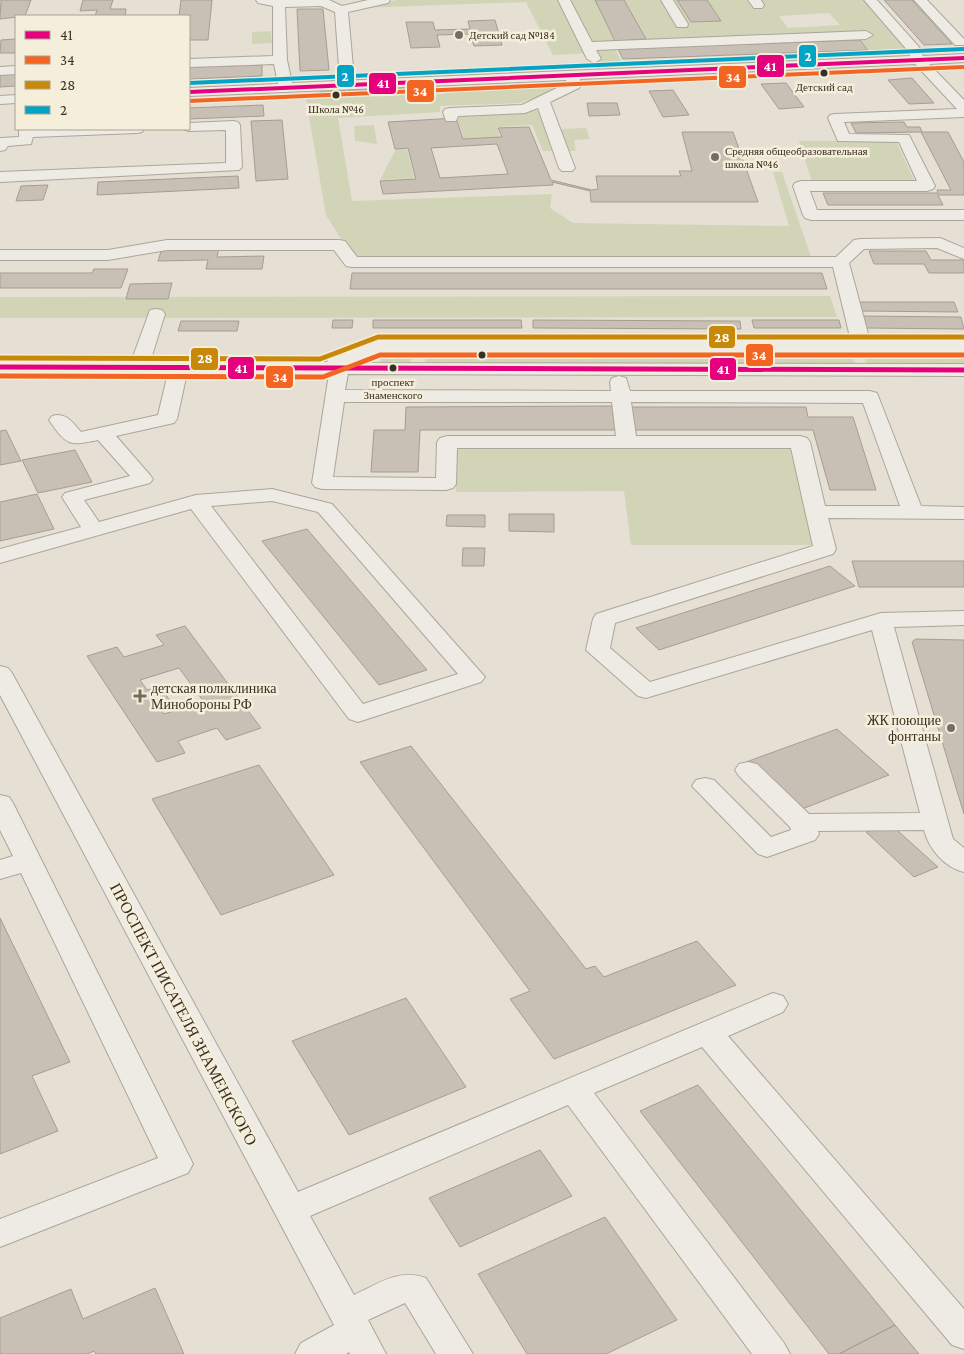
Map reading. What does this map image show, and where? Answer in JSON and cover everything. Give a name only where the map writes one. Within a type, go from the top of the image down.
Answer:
[{"type":"street","points":[[262,0],[323,2],[341,10],[384,0]]},
{"type":"street","points":[[564,0],[602,74]]},
{"type":"street","points":[[667,0],[682,24]]},
{"type":"street","points":[[870,0],[914,50],[918,60],[964,108]]},
{"type":"street","points":[[920,0],[960,42]]},
{"type":"street","points":[[284,1],[280,60],[286,88]]},
{"type":"street","points":[[341,10],[346,67]]},
{"type":"street","points":[[587,46],[866,36]]},
{"type":"street","points":[[190,92],[964,58]]},
{"type":"street","points":[[190,63],[280,60]]},
{"type":"street","points":[[0,71],[15,70]]},
{"type":"street","points":[[451,118],[450,112],[525,109],[574,85],[572,75]]},
{"type":"street","points":[[0,100],[15,99]]},
{"type":"street","points":[[543,101],[567,168]]},
{"type":"street","points":[[964,113],[835,118],[843,138],[904,138],[927,186],[801,186],[811,215],[964,215]]},
{"type":"street","points":[[0,177],[234,167],[233,125],[190,127]]},
{"type":"street","points":[[0,147],[3,142],[26,141],[26,131],[82,130]]},
{"type":"street","points":[[0,255],[108,255],[167,245],[339,245],[352,262],[840,262],[860,244],[940,243],[964,254]]},
{"type":"street","points":[[840,262],[862,346]]},
{"type":"street","points":[[139,367],[156,314]]},
{"type":"street","points":[[330,368],[378,346],[964,346]]},
{"type":"street","points":[[432,368],[418,362],[419,354],[433,346]]},
{"type":"street","points":[[0,367],[964,370]]},
{"type":"street","points":[[59,420],[76,439],[167,419],[179,367]]},
{"type":"street","points":[[330,368],[334,396],[322,483],[446,484],[447,442],[800,442],[825,549],[604,619],[598,650],[646,691],[881,620],[964,618]]},
{"type":"street","points":[[618,369],[627,442]]},
{"type":"street","points":[[334,396],[870,397],[913,513]]},
{"type":"street","points":[[94,530],[72,497],[143,479],[102,433]]},
{"type":"street","points":[[0,556],[196,501],[272,495],[325,508],[473,677],[358,714],[196,501]]},
{"type":"street","points":[[817,512],[964,513]]},
{"type":"street","points":[[881,620],[941,843],[964,863]]},
{"type":"street","name":"ПРОСПЕКТ ПИСАТЕЛЯ ЗНАМЕНСКОГО","points":[[0,673],[357,1333]]},
{"type":"street","points":[[705,786],[767,848],[806,834],[802,823],[748,770]]},
{"type":"street","points":[[0,803],[177,1164],[0,1233]]},
{"type":"street","points":[[802,823],[935,821]]},
{"type":"street","points":[[0,870],[28,861]]},
{"type":"street","points":[[290,1210],[773,1004]]},
{"type":"street","points":[[707,1032],[964,1334]]},
{"type":"street","points":[[573,1089],[772,1354]]},
{"type":"street","points":[[313,1354],[357,1333],[404,1288],[409,1286],[414,1288],[455,1354]]},
{"type":"green space","points":[[397,0],[869,0],[912,50],[870,51],[860,39],[615,49],[622,62],[598,63],[592,53],[553,55],[526,2],[360,8]],"holes":[[[829,13],[840,25],[788,28],[779,16]]]},
{"type":"green space","points":[[271,31],[272,43],[252,44],[252,32]]},
{"type":"green space","points":[[551,84],[556,94],[520,103],[440,106],[440,112],[338,118],[352,201],[552,194],[550,208],[573,223],[789,226],[773,172],[782,172],[812,260],[354,260],[326,215],[306,99],[445,94],[446,88]]},
{"type":"green space","points":[[542,110],[544,119],[556,119],[560,129],[586,128],[590,139],[574,140],[576,151],[543,151],[532,125],[497,127],[500,137],[464,139],[455,113]]},
{"type":"green space","points":[[374,125],[377,144],[355,141],[354,126]]},
{"type":"green space","points":[[799,141],[896,141],[915,182],[812,182]]},
{"type":"green space","points":[[396,149],[407,149],[415,178],[380,180]]},
{"type":"green space","points":[[830,296],[837,317],[0,318],[0,297]]},
{"type":"green space","points":[[381,352],[415,352],[412,354],[411,362],[414,364],[380,364]]},
{"type":"green space","points":[[431,352],[851,352],[855,364],[430,364],[425,362],[426,354]]},
{"type":"green space","points":[[863,352],[964,352],[964,364],[867,364]]},
{"type":"green space","points":[[789,446],[816,545],[631,545],[624,491],[456,492],[456,447]]},
{"type":"building","points":[[1,0],[31,0],[25,15],[15,15],[15,17],[0,19]]},
{"type":"building","points":[[83,0],[113,0],[110,9],[126,9],[125,15],[95,15],[97,10],[80,11]]},
{"type":"building","points":[[181,0],[212,0],[208,40],[190,40],[190,15],[179,15]]},
{"type":"building","points":[[595,0],[624,0],[646,39],[615,41]]},
{"type":"building","points":[[677,0],[707,0],[721,21],[691,22]]},
{"type":"building","points":[[884,0],[912,0],[952,44],[924,45]]},
{"type":"building","points":[[297,9],[323,9],[329,70],[300,71]]},
{"type":"building","points":[[495,20],[502,45],[474,46],[470,34],[437,35],[440,47],[411,48],[406,22],[433,22],[435,30],[470,29],[468,21]]},
{"type":"building","points":[[15,39],[15,53],[0,53],[1,40]]},
{"type":"building","points":[[860,40],[868,50],[623,59],[618,49]]},
{"type":"building","points":[[262,65],[262,76],[190,79],[190,67]]},
{"type":"building","points":[[15,74],[15,86],[0,87],[0,75]]},
{"type":"building","points":[[912,78],[934,103],[909,104],[888,80]]},
{"type":"building","points":[[786,83],[804,107],[779,109],[761,84]]},
{"type":"building","points":[[418,87],[420,93],[349,96],[348,90]]},
{"type":"building","points":[[345,90],[346,96],[321,97],[320,91]]},
{"type":"building","points":[[673,90],[689,115],[663,117],[649,91]]},
{"type":"building","points":[[587,103],[617,103],[620,115],[589,116]]},
{"type":"building","points":[[263,105],[264,116],[190,119],[190,108]]},
{"type":"building","name":"Средняя общеобразовательная школа №46","points":[[456,118],[463,139],[502,137],[498,128],[529,127],[551,180],[592,190],[598,189],[596,176],[681,176],[679,171],[692,171],[682,132],[733,132],[758,202],[591,202],[590,191],[552,182],[553,185],[383,194],[380,181],[416,179],[408,148],[395,149],[388,122]],"holes":[[[497,144],[508,174],[440,178],[431,148]]]},
{"type":"building","points":[[282,120],[288,179],[256,181],[251,121]]},
{"type":"building","points":[[904,122],[907,127],[920,127],[922,132],[948,132],[964,162],[964,195],[938,195],[943,205],[828,205],[823,193],[938,193],[937,190],[951,190],[921,132],[856,133],[851,123]]},
{"type":"building","points":[[238,176],[239,188],[97,195],[98,182]]},
{"type":"building","points":[[48,185],[43,200],[16,201],[21,186]]},
{"type":"building","points":[[162,248],[219,248],[217,257],[264,256],[262,269],[206,269],[208,260],[158,261]]},
{"type":"building","points":[[869,251],[926,251],[931,260],[964,260],[964,273],[929,273],[924,264],[874,264]]},
{"type":"building","points":[[94,269],[128,269],[121,288],[0,288],[0,273],[92,273]]},
{"type":"building","points":[[352,273],[822,273],[827,289],[350,289]]},
{"type":"building","points":[[172,283],[168,299],[126,299],[130,284]]},
{"type":"building","points":[[856,302],[954,302],[958,312],[859,311]]},
{"type":"building","points":[[861,316],[961,317],[964,329],[865,328]]},
{"type":"building","points":[[333,320],[353,320],[352,328],[332,328]]},
{"type":"building","points":[[373,320],[521,320],[522,328],[373,328]]},
{"type":"building","points":[[533,320],[740,321],[741,329],[533,328]]},
{"type":"building","points":[[752,320],[839,320],[841,328],[754,328]]},
{"type":"building","points":[[181,321],[239,321],[237,331],[178,331]]},
{"type":"building","points":[[612,406],[615,430],[420,430],[418,472],[371,472],[374,430],[405,430],[406,407]]},
{"type":"building","points":[[632,407],[806,407],[808,417],[853,417],[876,490],[830,490],[813,430],[635,430]]},
{"type":"building","points":[[6,430],[21,461],[0,465],[0,431]]},
{"type":"building","points":[[75,450],[92,482],[38,493],[22,460]]},
{"type":"building","points":[[37,494],[54,529],[0,541],[0,502]]},
{"type":"building","points":[[509,514],[554,514],[554,532],[509,531]]},
{"type":"building","points":[[447,515],[485,515],[485,527],[446,526]]},
{"type":"building","points":[[307,529],[427,670],[379,685],[262,541]]},
{"type":"building","points":[[463,548],[485,548],[484,566],[462,566]]},
{"type":"building","points":[[852,561],[964,561],[964,587],[859,587]]},
{"type":"building","points":[[830,566],[855,586],[659,650],[636,628]]},
{"type":"building","name":"детская поликлиника Минобороны РФ","points":[[185,626],[261,728],[226,740],[217,728],[178,741],[185,753],[157,762],[87,656],[117,647],[124,657],[164,645],[156,635]],"holes":[[[179,668],[204,702],[164,714],[158,705],[170,701],[160,686],[147,690],[140,680]]]},
{"type":"building","name":"ЖК поющие фонтаны","points":[[916,639],[964,640],[964,814],[912,642]]},
{"type":"building","points":[[837,729],[889,775],[797,811],[746,762]]},
{"type":"building","points":[[411,746],[586,969],[595,966],[604,977],[697,941],[736,985],[554,1059],[510,999],[530,991],[360,762]]},
{"type":"building","points":[[259,765],[334,875],[221,915],[152,799]]},
{"type":"building","points":[[889,823],[938,867],[914,877],[866,832]]},
{"type":"building","points":[[0,918],[70,1062],[32,1076],[58,1131],[0,1154]]},
{"type":"building","points":[[406,998],[466,1087],[349,1135],[292,1041]]},
{"type":"building","points":[[698,1085],[895,1325],[839,1354],[829,1354],[640,1111]]},
{"type":"building","points":[[540,1150],[572,1196],[460,1247],[429,1198]]},
{"type":"building","points":[[605,1217],[677,1320],[606,1354],[527,1354],[478,1274]]},
{"type":"building","points":[[155,1288],[184,1354],[96,1354],[94,1351],[87,1354],[0,1354],[0,1318],[71,1289],[83,1319]]},
{"type":"building","points":[[895,1325],[919,1354],[839,1354]]},
{"type":"transit line","name":"2","points":[[190,83],[964,49]]},
{"type":"transit line","name":"41","points":[[190,92],[964,58]]},
{"type":"transit line","name":"34","points":[[190,101],[964,67]]},
{"type":"transit line","name":"28","points":[[0,358],[320,359],[378,337],[964,337]]},
{"type":"transit line","name":"34","points":[[0,376],[323,377],[380,355],[964,355]]},
{"type":"transit line","name":"41","points":[[0,367],[964,370]]},
{"type":"place","name":"Детский сад №184","points":[[459,35]]},
{"type":"place","name":"Детский сад","points":[[824,73]]},
{"type":"place","name":"Школа №46","points":[[336,95]]},
{"type":"place","name":"Средняя общеобразовательная школа №46","points":[[715,157]]},
{"type":"place","name":"проспект Знаменского","points":[[393,368]]},
{"type":"place","name":"детская поликлиника Минобороны РФ","points":[[140,696]]},
{"type":"place","name":"ЖК поющие фонтаны","points":[[951,728]]}]
